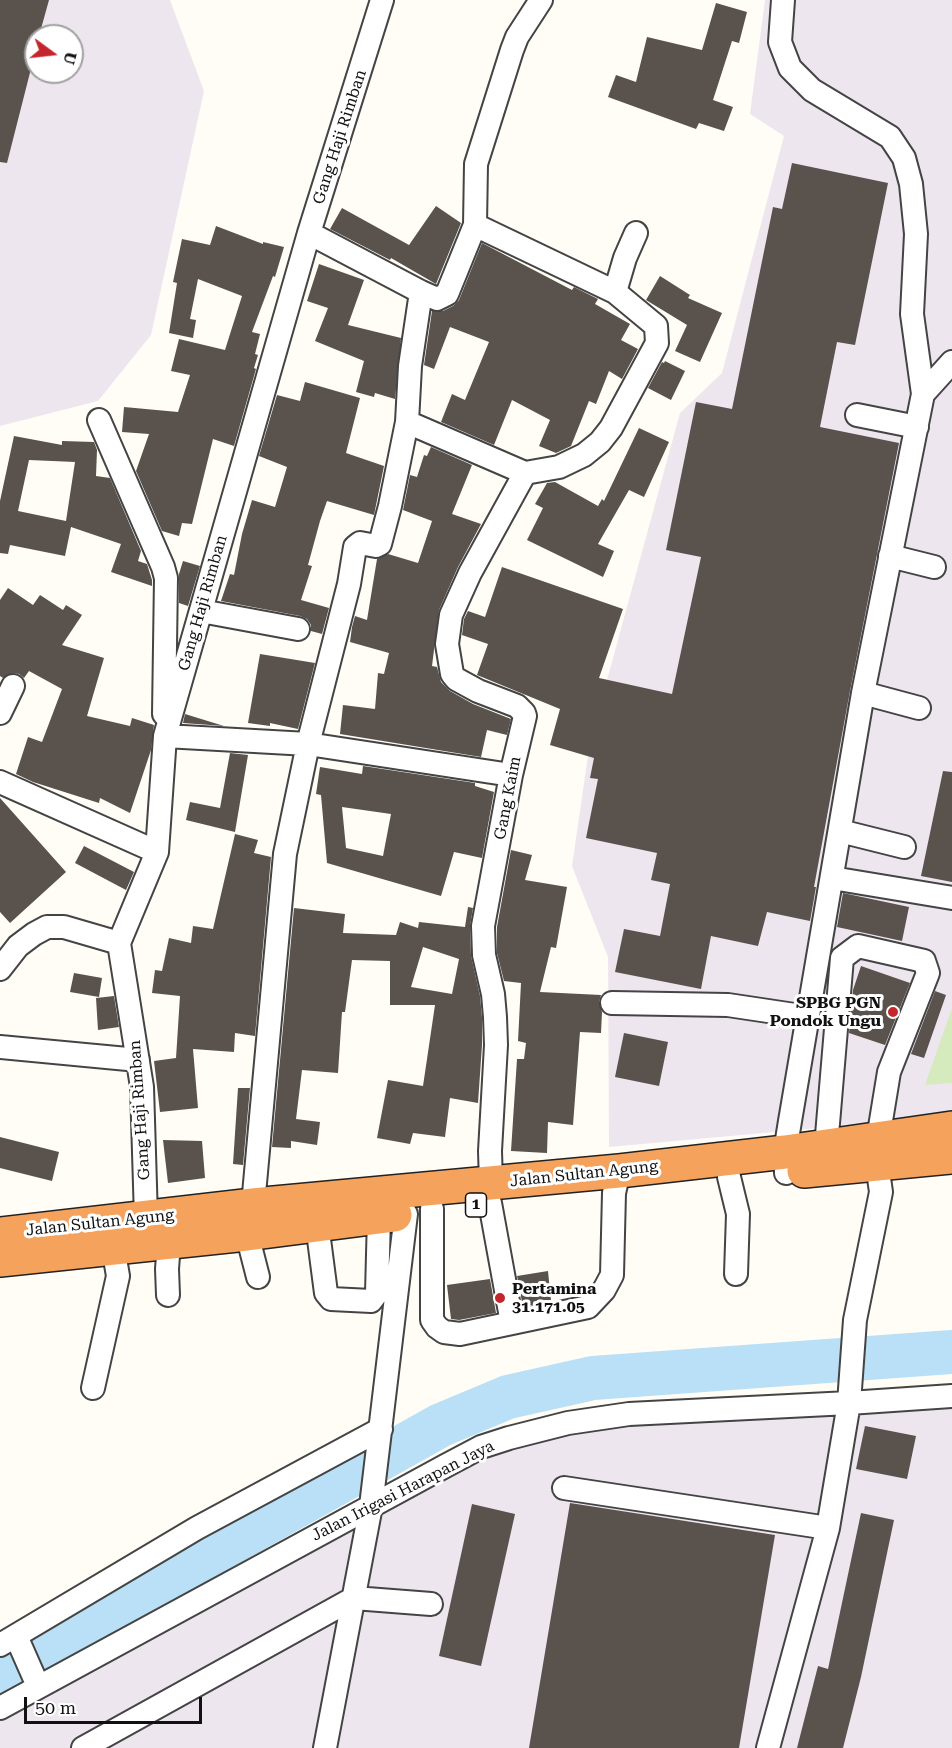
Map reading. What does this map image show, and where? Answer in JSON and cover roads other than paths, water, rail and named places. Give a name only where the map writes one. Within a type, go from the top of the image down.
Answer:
[{"type":"highway","name":"Jalan Sultan Agung","points":[[0,1260],[162,1225],[250,1220],[490,1193],[617,1182],[877,1151],[952,1128]]},
{"type":"highway","name":"Jalan Sultan Agung","points":[[617,1182],[729,1177],[786,1162],[826,1147],[952,1157]]},
{"type":"highway","name":"Jalan Sultan Agung","points":[[250,1220],[317,1224],[405,1213],[490,1193]]},
{"type":"highway","name":"Jalan Sultan Agung","points":[[0,1234],[113,1235]]},
{"type":"street","name":"Gang Haji Rimban","points":[[168,1295],[162,1225],[143,1114],[138,1060],[119,943],[157,852],[165,736],[309,233],[382,0]]},
{"type":"street","points":[[309,233],[421,292],[437,299],[447,294],[475,225],[476,164],[512,50],[517,37],[541,0]]},
{"type":"street","points":[[783,0],[780,42],[790,68],[812,90],[890,137],[904,158],[911,184],[916,234],[912,314],[924,394],[863,693],[786,1162]]},
{"type":"street","points":[[408,422],[525,473],[559,467],[584,455],[600,442],[611,428],[657,343],[656,326],[615,292],[475,225]]},
{"type":"street","points":[[615,292],[636,233]]},
{"type":"street","points":[[258,1277],[250,1220],[285,854],[308,744],[349,584],[355,547],[360,543],[375,546],[381,542],[408,422],[410,366],[421,292]]},
{"type":"street","points":[[924,394],[952,362]]},
{"type":"street","points":[[857,415],[917,427]]},
{"type":"street","points":[[99,420],[159,555],[166,578],[163,656],[165,736],[308,744],[420,763],[511,775]]},
{"type":"street","name":"Gang Kaim","points":[[512,1323],[490,1193],[496,1027],[494,994],[483,949],[483,926],[524,713],[517,706],[478,691],[456,679],[452,674],[447,644],[451,615],[470,573],[525,473]]},
{"type":"street","points":[[890,556],[934,567]]},
{"type":"street","points":[[201,611],[298,629]]},
{"type":"street","points":[[0,713],[13,687]]},
{"type":"street","points":[[863,693],[918,708]]},
{"type":"street","points":[[0,782],[157,852]]},
{"type":"street","points":[[840,831],[904,846]]},
{"type":"street","points":[[832,878],[952,898]]},
{"type":"street","points":[[0,969],[18,946],[46,927],[64,927],[119,943]]},
{"type":"street","points":[[768,1748],[828,1528],[849,1403],[855,1320],[881,1192],[877,1151],[889,1072],[928,973],[924,961],[858,946],[842,958],[826,1147]]},
{"type":"street","points":[[612,1003],[728,1005],[808,1017]]},
{"type":"street","points":[[0,1047],[138,1060]]},
{"type":"street","points":[[729,1177],[738,1214],[736,1274]]},
{"type":"street","points":[[405,1213],[432,1320],[437,1328],[444,1332],[460,1334],[588,1307],[604,1290],[612,1275],[617,1182]]},
{"type":"street","points":[[317,1224],[326,1293],[331,1299],[371,1301],[377,1293],[405,1213]]},
{"type":"street","points":[[325,1748],[372,1496],[405,1213]]},
{"type":"street","points":[[93,1388],[118,1276],[113,1235]]},
{"type":"street","name":"Jalan Irigasi Harapan Jaya","points":[[0,1708],[372,1496],[509,1438],[568,1423],[629,1414],[952,1396]]},
{"type":"street","points":[[38,1686],[16,1648],[197,1528],[381,1429]]},
{"type":"street","points":[[564,1488],[828,1528]]},
{"type":"street","points":[[83,1748],[354,1598],[431,1604]]},
{"type":"waterway","points":[[0,1672],[441,1425],[508,1397],[593,1378],[952,1352]]},
{"type":"place","name":"SPBG PGN Pondok Ungu","points":[[893,1012]]},
{"type":"place","name":"Pertamina 31.171.05","points":[[500,1298]]}]
